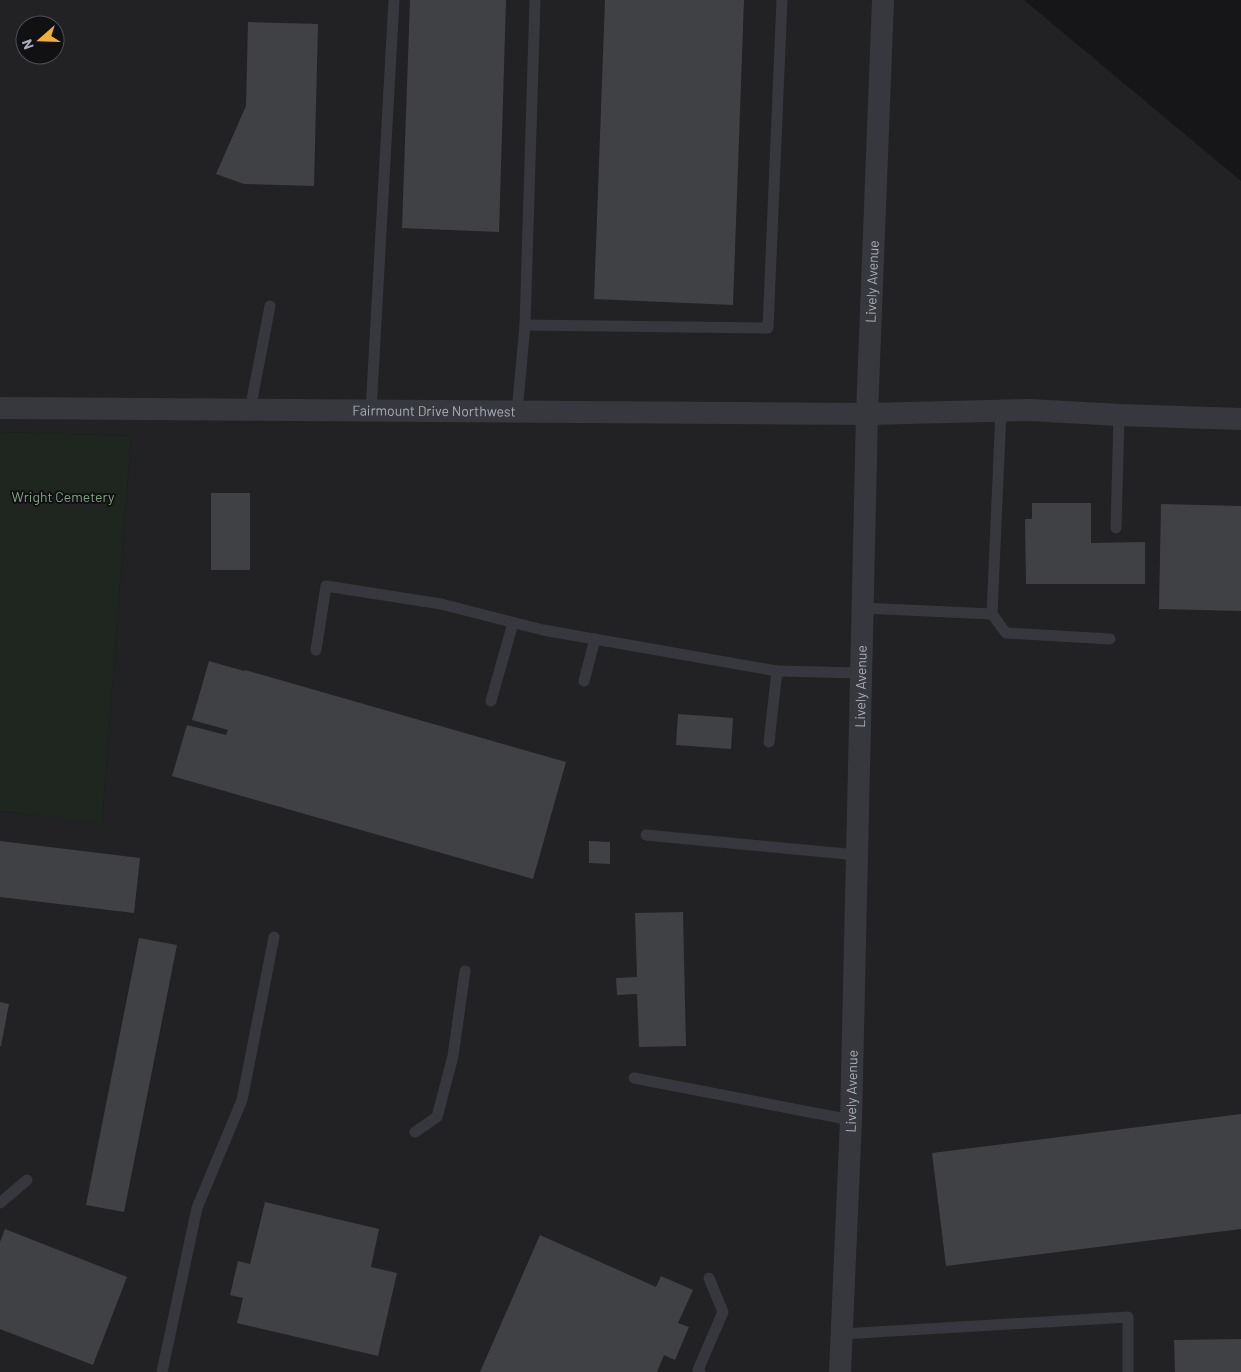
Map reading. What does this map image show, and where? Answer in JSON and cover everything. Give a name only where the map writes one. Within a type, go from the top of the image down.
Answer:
[{"type":"street","name":"Lively Avenue","points":[[840,1372],[851,1120],[867,414],[883,0]]},
{"type":"street","name":"Fairmount Drive Northwest","points":[[0,408],[867,414],[1030,410],[1241,419]]},
{"type":"lane","points":[[372,410],[394,0]]},
{"type":"lane","points":[[518,412],[525,325],[535,0]]},
{"type":"lane","points":[[525,325],[768,328],[782,0]]},
{"type":"lane","points":[[250,410],[270,306]]},
{"type":"lane","points":[[1001,411],[992,614],[1006,633],[1110,638]]},
{"type":"lane","points":[[1116,528],[1119,415]]},
{"type":"lane","points":[[316,650],[326,586],[442,604],[543,630],[777,671],[861,673]]},
{"type":"lane","points":[[862,608],[992,614]]},
{"type":"lane","points":[[491,701],[513,623]]},
{"type":"lane","points":[[584,681],[595,639]]},
{"type":"lane","points":[[769,742],[777,671]]},
{"type":"lane","points":[[646,835],[857,855]]},
{"type":"lane","points":[[162,1372],[197,1208],[242,1100],[274,937]]},
{"type":"lane","points":[[415,1132],[437,1117],[453,1056],[465,970]]},
{"type":"lane","points":[[634,1078],[851,1120]]},
{"type":"lane","points":[[0,1203],[27,1180]]},
{"type":"lane","points":[[700,1372],[698,1370],[723,1312],[709,1278]]},
{"type":"lane","points":[[842,1334],[1128,1317],[1128,1372]]},
{"type":"shaded area","points":[[0,0],[1024,0],[1241,181],[1241,1372],[0,1372],[0,811],[102,822],[131,436],[0,432]]},
{"type":"green space","name":"Wright Cemetery","points":[[0,432],[131,436],[102,823],[0,811]]},
{"type":"building","points":[[410,0],[506,0],[499,232],[402,228]]},
{"type":"building","points":[[605,0],[744,0],[733,305],[594,299]]},
{"type":"building","points":[[248,22],[318,24],[314,186],[244,184],[216,174],[246,106]]},
{"type":"building","points":[[211,493],[250,493],[250,570],[211,570]]},
{"type":"building","points":[[1032,503],[1091,503],[1091,543],[1145,542],[1145,584],[1026,584],[1025,519],[1032,519]]},
{"type":"building","points":[[1161,504],[1241,506],[1241,611],[1159,609]]},
{"type":"building","points":[[209,661],[566,762],[533,879],[172,776],[187,725],[226,735],[228,730],[192,720]]},
{"type":"building","points":[[678,714],[733,718],[731,749],[676,745]]},
{"type":"building","points":[[0,841],[140,858],[134,913],[0,897]]},
{"type":"building","points":[[589,841],[610,842],[610,864],[589,863]]},
{"type":"building","points":[[683,912],[686,1046],[639,1047],[637,994],[617,995],[616,978],[637,977],[635,913]]},
{"type":"building","points":[[139,938],[177,945],[124,1212],[86,1205]]},
{"type":"building","points":[[0,1002],[9,1004],[1,1046],[0,1046]]},
{"type":"building","points":[[1241,1114],[1241,1229],[946,1266],[932,1153]]},
{"type":"building","points":[[265,1202],[379,1229],[371,1267],[397,1273],[378,1356],[237,1323],[243,1298],[230,1295],[238,1261],[250,1264]]},
{"type":"building","points":[[5,1229],[127,1277],[93,1365],[0,1329],[0,1242]]},
{"type":"building","points":[[540,1235],[656,1287],[661,1276],[693,1290],[678,1323],[689,1327],[675,1360],[664,1355],[657,1372],[480,1372]]},
{"type":"building","points":[[1241,1339],[1241,1372],[1175,1372],[1174,1340]]}]
